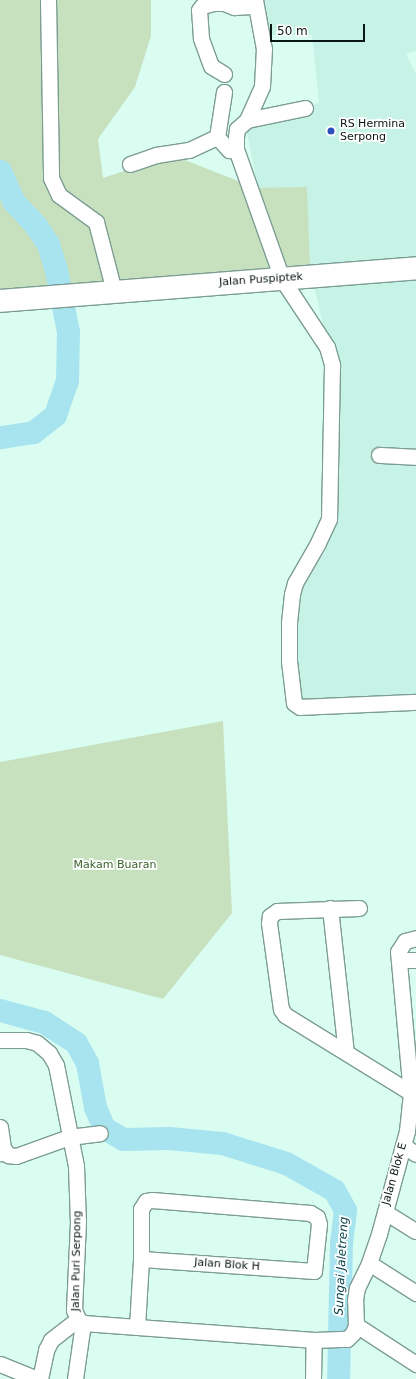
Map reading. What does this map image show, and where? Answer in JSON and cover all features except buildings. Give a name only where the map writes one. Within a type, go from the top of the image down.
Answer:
[{"type":"main road","name":"Jalan Puspiptek","points":[[0,301],[47,298],[110,291],[416,268]]},
{"type":"street","points":[[48,0],[51,178],[59,195],[96,222],[110,291]]},
{"type":"street","points":[[224,74],[211,66],[201,38],[199,10],[202,6],[214,3],[224,3],[234,8],[251,6],[255,2]]},
{"type":"street","points":[[255,2],[264,49],[262,86],[247,120],[237,129],[236,149],[282,279],[328,347],[332,365],[328,519],[318,543],[295,583],[292,594],[289,624],[289,660],[294,703],[300,706],[416,702]]},
{"type":"street","points":[[224,92],[217,137],[228,150],[236,149]]},
{"type":"street","points":[[247,120],[305,108]]},
{"type":"street","points":[[130,164],[156,156],[189,150],[217,137]]},
{"type":"street","points":[[379,455],[416,457]]},
{"type":"street","points":[[330,908],[346,1052]]},
{"type":"street","points":[[358,908],[277,911],[270,916],[269,923],[282,1011],[285,1015],[414,1095]]},
{"type":"street","points":[[416,938],[405,941],[401,953],[416,960]]},
{"type":"street","name":"Jalan Blok E","points":[[356,1325],[356,1294],[369,1263],[385,1212],[410,1150],[408,1131],[414,1095],[401,953]]},
{"type":"street","name":"Jalan Puri Serpong","points":[[0,1040],[26,1040],[37,1043],[53,1058],[56,1065],[77,1179],[78,1222],[74,1310],[81,1321],[137,1327],[318,1340]]},
{"type":"street","points":[[0,1128],[2,1150],[8,1155],[16,1156],[69,1137],[100,1133]]},
{"type":"street","name":"Jalan Blok H","points":[[152,1200],[310,1214],[316,1216],[319,1224],[314,1271],[141,1259],[141,1209],[143,1203],[152,1200]]},
{"type":"street","points":[[385,1212],[416,1230]]},
{"type":"street","points":[[137,1327],[141,1259]]},
{"type":"street","points":[[369,1263],[416,1293]]},
{"type":"street","points":[[0,1364],[38,1379],[46,1350],[51,1340],[81,1321]]},
{"type":"street","points":[[75,1379],[81,1321]]},
{"type":"street","points":[[313,1379],[318,1340],[347,1339],[353,1333],[356,1325],[416,1364]]},
{"type":"shaded area","points":[[259,0],[416,0],[416,51],[406,54],[416,74],[416,697],[287,704],[299,571],[325,553],[333,520],[336,382],[310,268],[258,189],[246,128],[297,116],[319,102],[312,35],[260,35]]},
{"type":"green space","points":[[0,0],[151,0],[151,36],[135,87],[98,139],[103,178],[172,155],[256,188],[307,187],[310,268],[0,293]]},
{"type":"green space","name":"Makam Buaran","points":[[223,721],[232,913],[163,999],[0,955],[0,762]]},
{"type":"waterway","name":"Sungai Jaletreng","points":[[0,171],[14,202],[36,226],[48,244],[56,270],[68,332],[67,380],[55,415],[33,432],[0,437]]},
{"type":"waterway","name":"Sungai Jaletreng","points":[[0,1010],[44,1022],[76,1043],[87,1063],[95,1107],[104,1128],[123,1139],[169,1138],[222,1143],[286,1163],[334,1190],[345,1210],[341,1241],[338,1379]]},
{"type":"place","name":"RS Hermina Serpong","points":[[331,131]]}]
